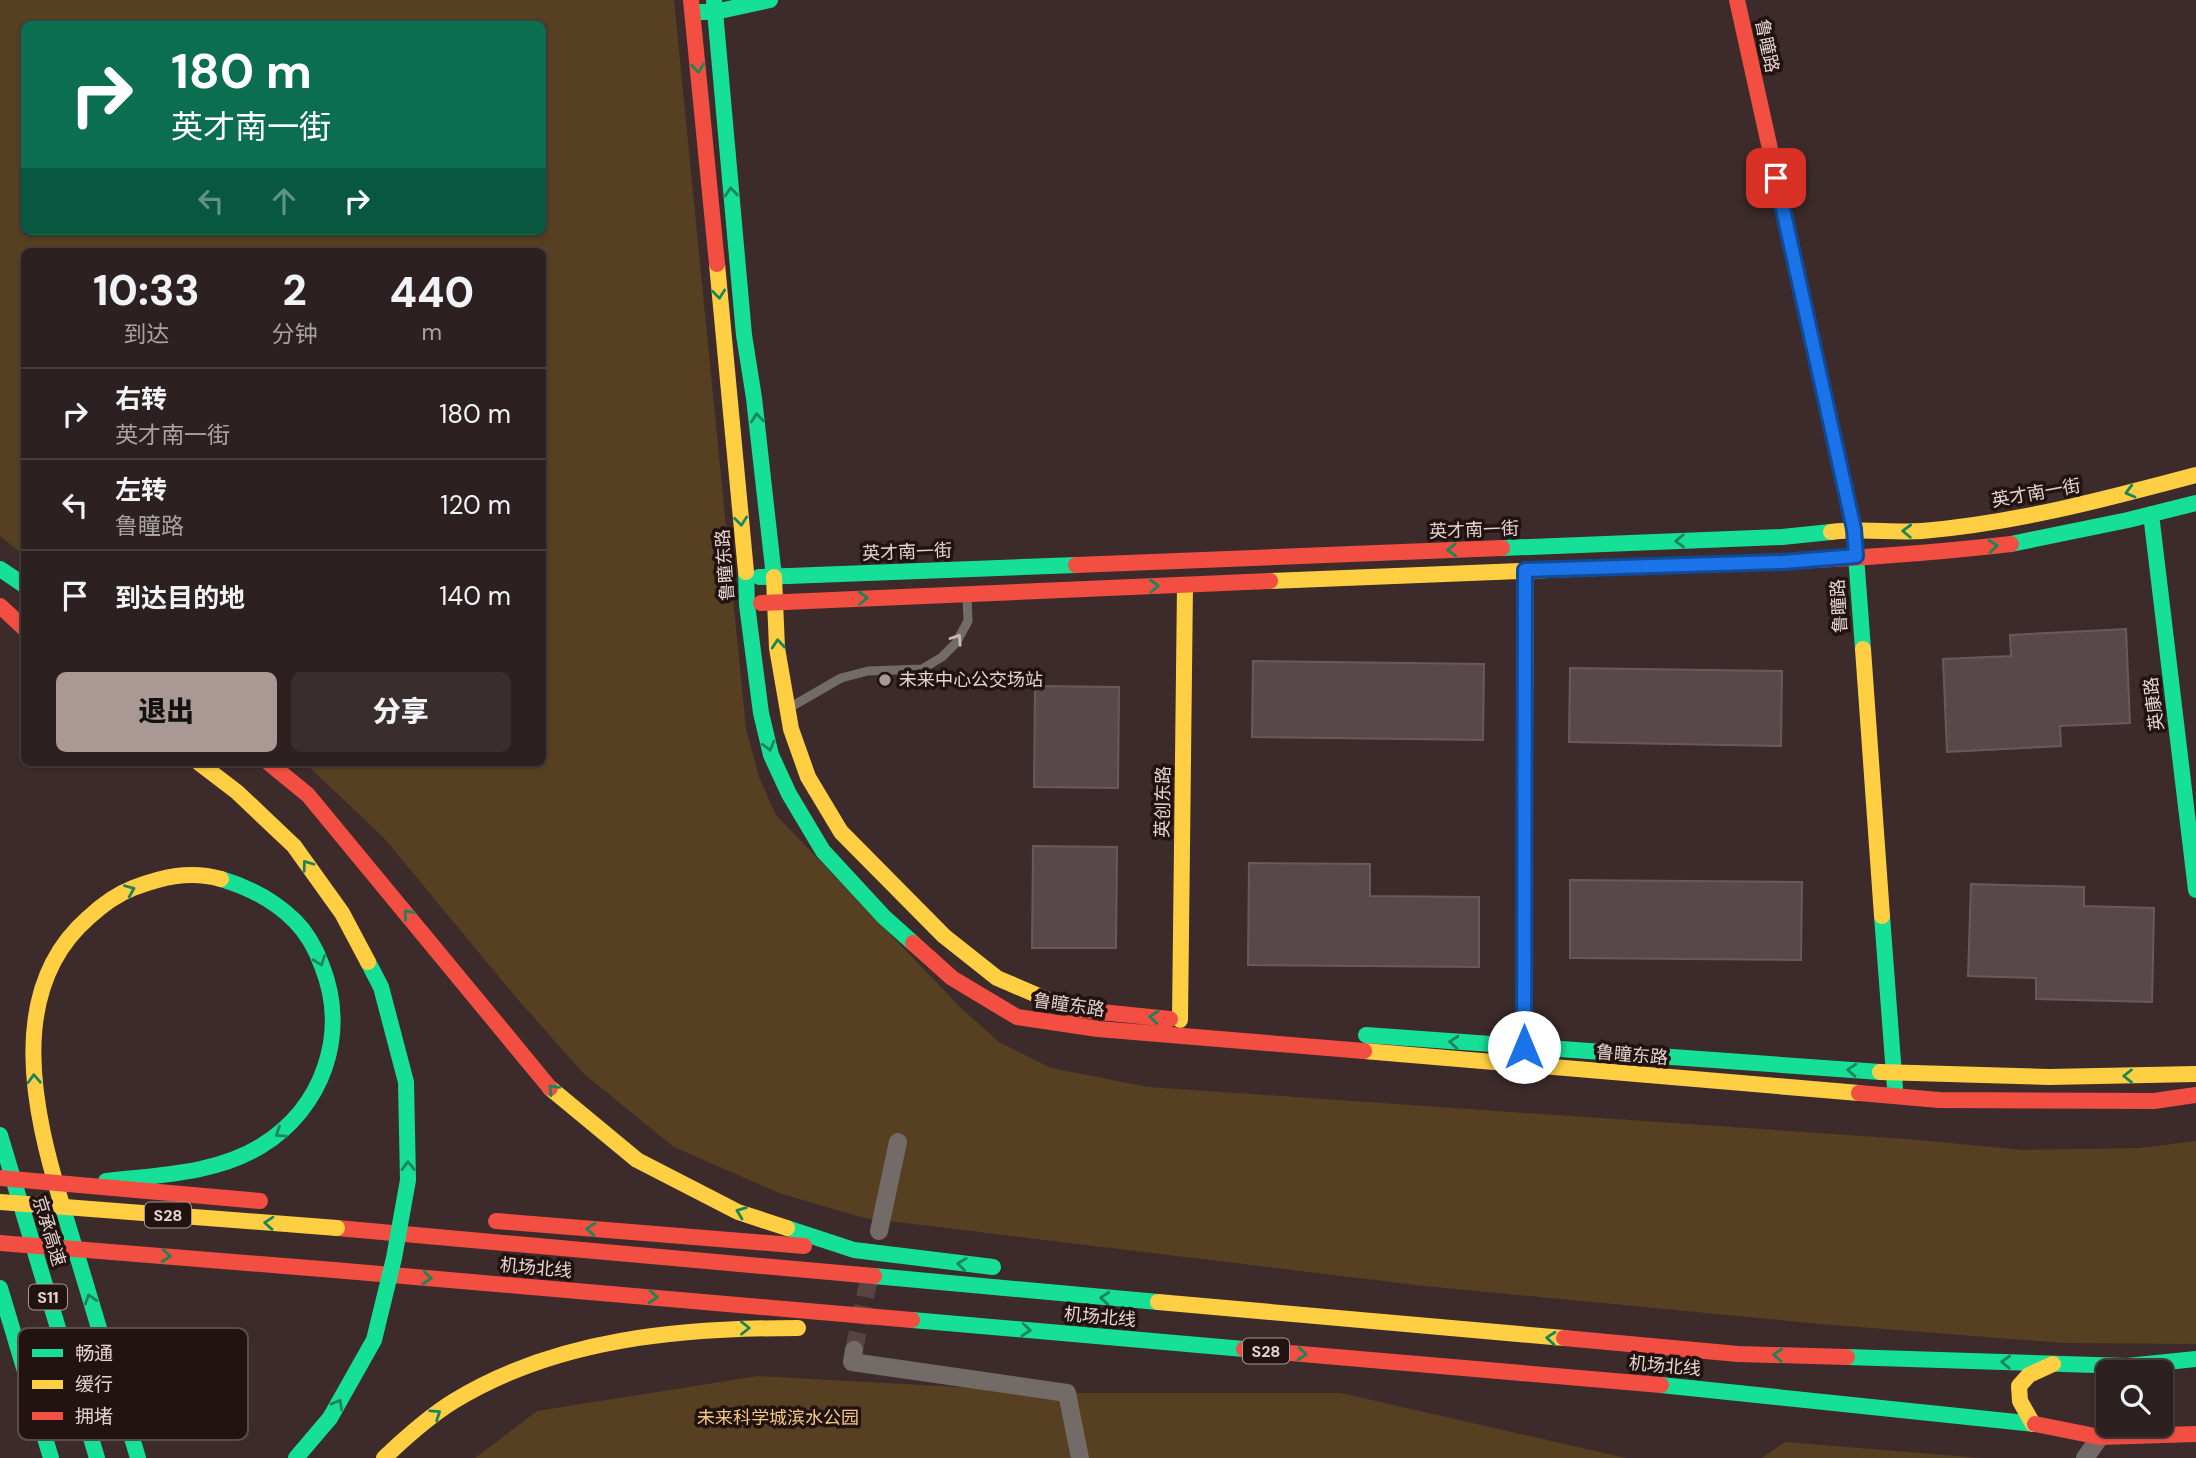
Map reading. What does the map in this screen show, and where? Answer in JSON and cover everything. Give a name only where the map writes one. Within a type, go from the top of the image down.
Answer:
[{"type":"main road","points":[[691,6],[770,0]]},
{"type":"main road","name":"鲁瞳路","points":[[1737,0],[1854,529],[1895,1096]]},
{"type":"main road","name":"鲁瞳东路","points":[[691,6],[747,578],[747,605],[761,713],[771,755],[789,794],[823,851],[884,917],[952,978],[1017,1017],[1098,1030],[1939,1100],[2154,1101],[2196,1095]]},
{"type":"main road","name":"鲁瞳东路","points":[[715,6],[744,335],[754,398],[774,577],[778,648],[788,709],[800,759],[808,777],[841,832],[954,944],[997,978],[1071,1009],[1304,1030]]},
{"type":"main road","name":"英才南一街","points":[[747,578],[1782,537],[1854,529],[1921,531],[2058,512],[2196,475]]},
{"type":"main road","points":[[747,605],[1525,570],[1783,562],[1931,553],[2012,544],[2196,503]]},
{"type":"main road","name":"英康路","points":[[2151,514],[2196,890]]},
{"type":"main road","points":[[0,569],[21,583]]},
{"type":"main road","points":[[1524,1047],[1525,570]]},
{"type":"main road","name":"英创东路","points":[[1180,1020],[1185,585]]},
{"type":"main road","points":[[0,606],[21,625]]},
{"type":"main road","points":[[203,766],[237,793],[293,846],[342,914],[381,987],[406,1082],[408,1180],[394,1258],[374,1339],[330,1418],[296,1458]]},
{"type":"main road","points":[[273,766],[308,795],[554,1092],[638,1160],[738,1212],[854,1250]]},
{"type":"main road","points":[[82,1184],[209,1167],[258,1147],[292,1125],[323,1081],[331,1055],[334,1022],[329,985],[316,949],[297,925],[273,902],[239,885],[194,874],[149,882],[112,897],[71,933],[48,974],[32,1038],[36,1100],[46,1152],[99,1328]]},
{"type":"main road","name":"鲁瞳东路","points":[[1345,1033],[1894,1073],[2049,1077],[2196,1074]]},
{"type":"main road","name":"京承高速","points":[[0,1135],[58,1328]]},
{"type":"main road","points":[[0,1178],[281,1203]]},
{"type":"main road","name":"机场北线","points":[[0,1202],[337,1228],[1738,1354],[2127,1366],[2196,1359]]},
{"type":"main road","points":[[389,1212],[417,1214]]},
{"type":"main road","points":[[485,1220],[854,1250],[1013,1270]]},
{"type":"main road","name":"机场北线","points":[[0,1243],[1729,1391],[2033,1424],[2096,1436]]},
{"type":"main road","points":[[1066,1277],[1320,1318]]},
{"type":"main road","name":"S11","points":[[0,1288],[18,1348]]},
{"type":"main road","points":[[384,1458],[404,1436],[465,1395],[547,1358],[621,1340],[717,1329],[991,1327]]},
{"type":"main road","points":[[2033,1424],[2018,1400],[2017,1390],[2023,1377],[2054,1364]]},
{"type":"main road","name":"机场北线","points":[[2173,1435],[2196,1434]]},
{"type":"main road","name":"S11","points":[[46,1440],[51,1458]]},
{"type":"main road","name":"京承高速","points":[[92,1440],[97,1458]]},
{"type":"main road","points":[[133,1440],[138,1458]]},
{"type":"street","points":[[879,1231],[898,1142]]},
{"type":"street","points":[[854,1350],[852,1362],[1067,1393],[1080,1458]]},
{"type":"street","points":[[2085,1458],[2100,1437]]},
{"type":"lane","points":[[788,709],[841,678],[868,671],[922,669],[942,657],[956,643],[968,621],[967,594]]},
{"type":"green space","points":[[0,0],[674,0],[746,729],[759,777],[776,815],[960,1007],[999,1042],[1051,1068],[1148,1087],[1907,1139],[2023,1150],[2141,1148],[2196,1141],[2196,1344],[2064,1343],[1821,1324],[1424,1286],[864,1218],[779,1193],[674,1147],[584,1074],[514,995],[384,838],[308,766],[546,766],[546,248],[21,248],[21,553],[0,536]]},
{"type":"green space","name":"未来科学城滨水公园","points":[[758,1376],[1067,1393],[1341,1393],[1626,1458],[475,1458],[537,1411]]},
{"type":"green space","points":[[1785,1442],[1982,1458],[1762,1458]]},
{"type":"building","points":[[2126,629],[2130,723],[2060,726],[2061,746],[1947,752],[1943,659],[2011,656],[2010,635]]},
{"type":"building","points":[[1253,661],[1484,664],[1483,740],[1252,737]]},
{"type":"building","points":[[1570,668],[1782,671],[1781,746],[1569,742]]},
{"type":"building","points":[[1035,686],[1119,687],[1118,788],[1034,787]]},
{"type":"building","points":[[1033,846],[1117,847],[1116,948],[1032,948]]},
{"type":"building","points":[[1249,863],[1370,864],[1370,896],[1479,897],[1479,967],[1248,965]]},
{"type":"building","points":[[1570,880],[1802,882],[1801,960],[1570,958]]},
{"type":"building","points":[[1971,884],[2084,887],[2084,906],[2154,908],[2152,1002],[2036,999],[2036,978],[1968,976]]},
{"type":"tunnel","points":[[854,1350],[871,1269]]},
{"type":"traffic: fast","points":[[714,0],[744,335],[754,398],[774,577]]},
{"type":"traffic: fast","points":[[698,12],[715,12],[770,0]]},
{"type":"traffic: fast","points":[[1823,388],[1854,529],[1863,649]]},
{"type":"traffic: fast","points":[[2011,544],[2196,503]]},
{"type":"traffic: fast","points":[[2151,514],[2196,890]]},
{"type":"traffic: fast","points":[[1502,548],[1782,537],[1831,532]]},
{"type":"traffic: fast","points":[[759,577],[1076,565]]},
{"type":"traffic: fast","points":[[0,569],[21,583]]},
{"type":"traffic: fast","points":[[746,572],[747,605],[761,713],[771,755],[789,794],[823,851],[884,917],[913,943]]},
{"type":"traffic: fast","points":[[1524,1047],[1525,735]]},
{"type":"traffic: fast","points":[[106,1181],[186,1172],[244,1155],[283,1130],[315,1090],[325,1067],[331,1043],[333,1017],[330,992],[311,942],[300,926],[279,907],[241,886],[221,879]]},
{"type":"traffic: fast","points":[[1882,916],[1895,1088]]},
{"type":"traffic: fast","points":[[296,1458],[330,1418],[374,1340],[394,1258],[408,1180],[406,1082],[381,987],[368,962]]},
{"type":"traffic: fast","points":[[1366,1035],[1880,1072]]},
{"type":"traffic: fast","points":[[0,1135],[58,1328]]},
{"type":"traffic: fast","points":[[62,1205],[99,1328]]},
{"type":"traffic: fast","points":[[787,1228],[854,1250],[993,1267]]},
{"type":"traffic: fast","points":[[874,1276],[1158,1302]]},
{"type":"traffic: fast","points":[[0,1288],[18,1348]]},
{"type":"traffic: fast","points":[[912,1320],[1244,1349]]},
{"type":"traffic: fast","points":[[1847,1357],[2127,1366],[2196,1359]]},
{"type":"traffic: fast","points":[[1661,1385],[2035,1424]]},
{"type":"traffic: fast","points":[[46,1440],[51,1458]]},
{"type":"traffic: fast","points":[[92,1440],[97,1458]]},
{"type":"traffic: fast","points":[[133,1440],[138,1458]]},
{"type":"traffic: slow","points":[[717,264],[746,572]]},
{"type":"traffic: slow","points":[[1831,532],[1922,531],[1992,522],[2095,501],[2196,475]]},
{"type":"traffic: slow","points":[[1270,581],[1622,567]]},
{"type":"traffic: slow","points":[[1525,735],[1526,570]]},
{"type":"traffic: slow","points":[[774,577],[777,648],[791,729],[808,777],[841,832],[944,936],[997,978],[1046,999]]},
{"type":"traffic: slow","points":[[1180,1020],[1185,585]]},
{"type":"traffic: slow","points":[[1863,649],[1882,916]]},
{"type":"traffic: slow","points":[[203,766],[237,792],[294,846],[342,913],[368,962]]},
{"type":"traffic: slow","points":[[62,1205],[43,1132],[33,1054],[36,1017],[45,981],[62,948],[88,918],[115,897],[144,884],[176,876],[198,875],[221,879]]},
{"type":"traffic: slow","points":[[1364,1051],[1859,1093]]},
{"type":"traffic: slow","points":[[1880,1072],[2049,1077],[2196,1074]]},
{"type":"traffic: slow","points":[[550,1088],[637,1160],[738,1212],[787,1228]]},
{"type":"traffic: slow","points":[[0,1202],[337,1228]]},
{"type":"traffic: slow","points":[[1158,1302],[1564,1338]]},
{"type":"traffic: slow","points":[[384,1458],[454,1401],[535,1363],[577,1350],[665,1334],[798,1328]]},
{"type":"traffic: slow","points":[[2033,1424],[2020,1401],[2019,1386],[2029,1375],[2053,1364]]},
{"type":"traffic: jam","points":[[691,0],[717,264]]},
{"type":"traffic: jam","points":[[1737,0],[1823,388]]},
{"type":"traffic: jam","points":[[1622,567],[1816,560],[2011,544]]},
{"type":"traffic: jam","points":[[1076,565],[1502,548]]},
{"type":"traffic: jam","points":[[761,603],[1270,581]]},
{"type":"traffic: jam","points":[[0,606],[21,625]]},
{"type":"traffic: jam","points":[[273,766],[308,795],[550,1088]]},
{"type":"traffic: jam","points":[[913,943],[952,978],[1017,1017],[1098,1029],[1364,1051]]},
{"type":"traffic: jam","points":[[1046,999],[1071,1009],[1170,1019]]},
{"type":"traffic: jam","points":[[1859,1093],[1939,1100],[2154,1101],[2196,1095]]},
{"type":"traffic: jam","points":[[0,1178],[260,1201]]},
{"type":"traffic: jam","points":[[496,1221],[804,1246]]},
{"type":"traffic: jam","points":[[337,1228],[874,1276]]},
{"type":"traffic: jam","points":[[0,1243],[334,1270]]},
{"type":"traffic: jam","points":[[334,1270],[912,1320]]},
{"type":"traffic: jam","points":[[1564,1338],[1738,1354],[1847,1357]]},
{"type":"traffic: jam","points":[[1244,1349],[1661,1385]]},
{"type":"traffic: jam","points":[[2035,1424],[2100,1437],[2196,1434]]},
{"type":"place","name":"未来中心公交场站","points":[[885,680]]},
{"type":"route","points":[[1524,1047],[1525,570],[1783,562],[1856,556],[1854,529],[1776,178]]}]
